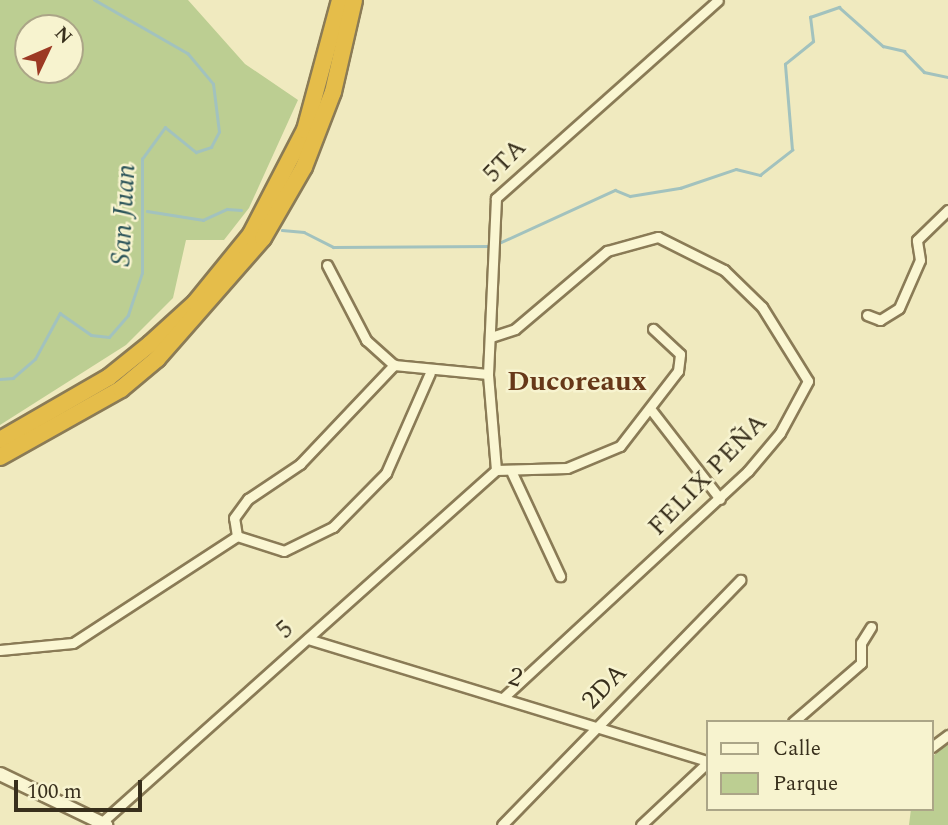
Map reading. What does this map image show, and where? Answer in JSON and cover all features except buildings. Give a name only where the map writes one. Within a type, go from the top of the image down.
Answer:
[{"type":"highway","points":[[0,440],[109,377],[150,344],[195,303],[251,233],[306,130],[340,0]]},
{"type":"highway","points":[[0,457],[121,389],[157,359],[263,238],[304,167],[329,104],[354,0]]},
{"type":"main road","points":[[0,774],[104,824]]},
{"type":"street","name":"5TA","points":[[496,470],[488,374],[491,337],[489,232],[496,198],[518,175],[718,0]]},
{"type":"street","points":[[867,315],[880,320],[899,308],[920,260],[917,240],[948,210]]},
{"type":"street","name":"FELIX PEÑA","points":[[491,337],[515,329],[607,251],[629,242],[673,242],[724,270],[762,307],[808,381],[780,433],[720,499],[504,697]]},
{"type":"street","points":[[327,265],[366,340],[394,365],[430,373],[488,374]]},
{"type":"street","points":[[496,470],[512,473],[567,468],[620,446],[652,411],[676,377],[680,354],[653,329]]},
{"type":"street","points":[[237,536],[234,518],[248,499],[300,464],[394,365]]},
{"type":"street","points":[[237,536],[284,551],[333,527],[386,473],[430,373]]},
{"type":"street","points":[[652,411],[720,499]]},
{"type":"street","name":"5","points":[[104,824],[496,470]]},
{"type":"street","points":[[512,473],[560,576]]},
{"type":"street","points":[[0,650],[73,643],[237,536]]},
{"type":"street","name":"2DA","points":[[502,825],[740,580]]},
{"type":"street","points":[[795,720],[861,663],[861,643],[871,626]]},
{"type":"street","name":"2","points":[[308,639],[706,760]]},
{"type":"street","points":[[641,825],[706,763]]},
{"type":"green space","points":[[0,0],[188,0],[245,64],[298,100],[249,208],[224,240],[186,240],[173,298],[126,345],[0,425]]},
{"type":"green space","points":[[948,743],[948,825],[909,825],[911,811],[934,811],[934,755]]},
{"type":"waterway","name":"San Juan","points":[[0,379],[13,378],[35,359],[60,313],[91,335],[109,337],[128,315],[142,273],[142,159],[165,127],[196,152],[211,147],[219,132],[213,84],[188,54],[94,0]]},
{"type":"waterway","points":[[497,244],[615,190],[630,196],[680,188],[736,169],[760,175],[792,150],[785,64],[813,41],[810,17],[839,7],[883,46],[904,51],[924,72],[948,77]]},
{"type":"waterway","points":[[147,211],[203,220],[227,209],[241,210]]},
{"type":"waterway","points":[[282,230],[304,232],[333,247],[491,246]]},
{"type":"district","name":"Ducoreaux","points":[[577,382]]}]
